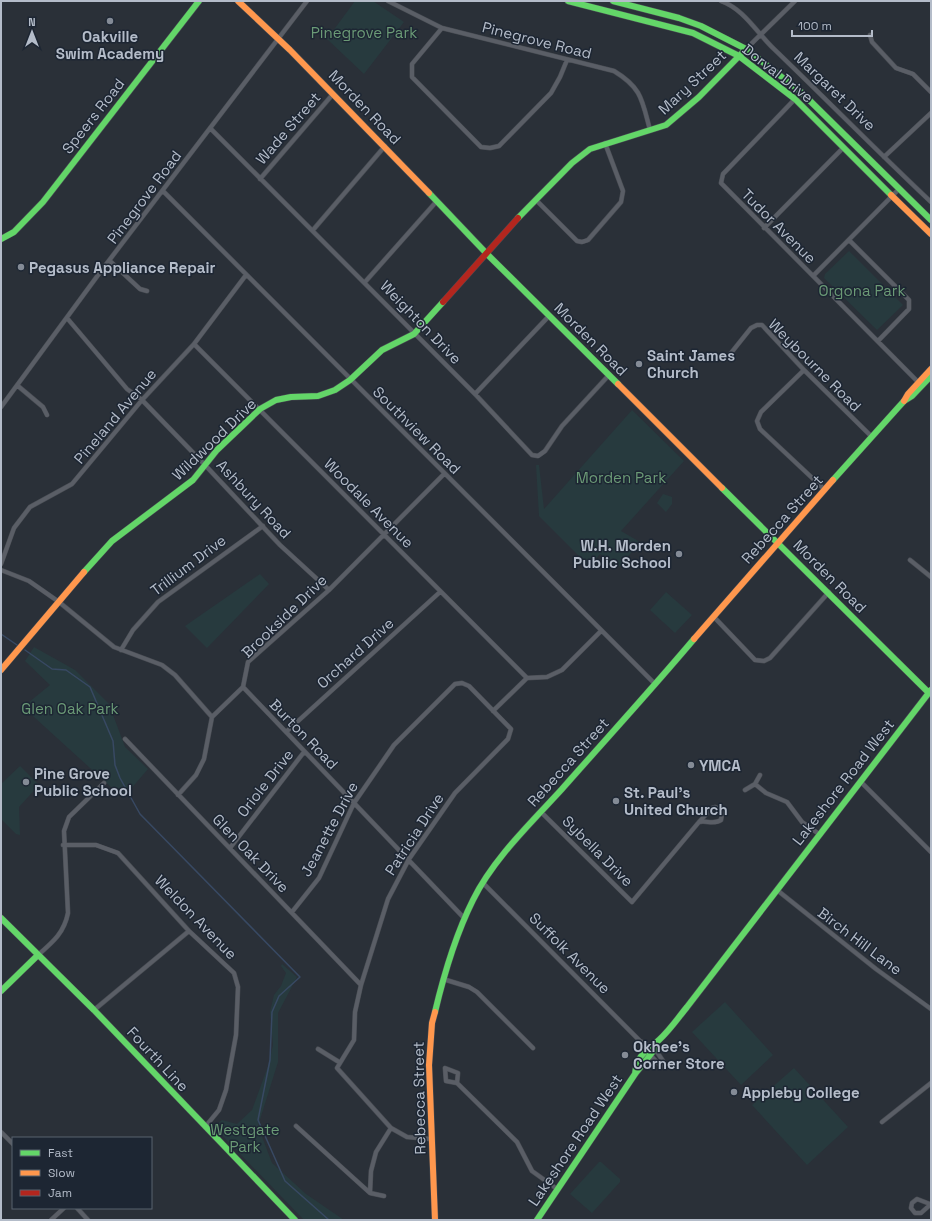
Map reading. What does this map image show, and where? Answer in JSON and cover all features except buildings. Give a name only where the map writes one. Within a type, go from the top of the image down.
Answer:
[{"type":"main road","name":"Speers Road","points":[[1,239],[14,232],[43,202],[199,1]]},
{"type":"main road","name":"Morden Road","points":[[238,1],[278,38],[385,146],[436,202],[608,375],[829,592],[871,637],[930,691]]},
{"type":"main road","name":"Dorval Drive","points":[[568,1],[693,33],[739,56],[795,100],[931,234]]},
{"type":"main road","name":"Dorval Drive","points":[[613,1],[666,14],[701,26],[746,49],[801,92],[931,220]]},
{"type":"main road","name":"Mary Street","points":[[487,254],[503,233],[572,163],[590,149],[605,142],[666,125],[699,97],[746,49]]},
{"type":"main road","name":"Wildwood Drive","points":[[1,670],[112,541],[193,480],[217,450],[260,409],[276,400],[291,397],[318,396],[335,390],[350,380],[382,350],[414,334],[487,254]]},
{"type":"main road","name":"Rebecca Street","points":[[435,1220],[429,1064],[432,1023],[443,978],[464,918],[483,883],[515,841],[655,684],[778,542],[904,401],[918,382],[931,369]]},
{"type":"main road","name":"Rebecca Street","points":[[904,401],[912,396],[931,376]]},
{"type":"main road","name":"Lakeshore Road West","points":[[537,1220],[648,1054],[679,1018],[930,691]]},
{"type":"main road","name":"Fourth Line","points":[[1,918],[94,1010],[204,1127],[295,1220]]},
{"type":"main road","points":[[1,991],[38,955]]},
{"type":"street","name":"Pinegrove Road","points":[[1,407],[307,1]]},
{"type":"street","name":"Pinegrove Road","points":[[388,1],[442,28],[614,71],[629,80],[640,95],[650,130]]},
{"type":"street","name":"Margaret Drive","points":[[721,1],[737,9],[761,36],[931,202]]},
{"type":"street","name":"Mary Street","points":[[746,49],[761,36],[795,1]]},
{"type":"street","points":[[442,28],[412,64],[412,77],[481,147],[490,148],[499,146],[551,93],[560,77],[566,60]]},
{"type":"street","points":[[870,35],[872,42],[896,68],[913,74],[931,92]]},
{"type":"street","name":"Wade Street","points":[[260,179],[333,94]]},
{"type":"street","name":"Tudor Avenue","points":[[795,100],[754,141],[721,178],[722,186],[918,382]]},
{"type":"street","points":[[884,157],[931,112]]},
{"type":"street","name":"Weighton Drive","points":[[210,128],[365,282],[414,334],[475,394],[532,455],[538,456],[562,426],[608,375]]},
{"type":"street","points":[[536,200],[577,241],[582,242],[588,240],[621,202],[623,196],[623,191],[605,142]]},
{"type":"street","points":[[313,230],[385,146]]},
{"type":"street","points":[[764,228],[843,148]]},
{"type":"street","points":[[813,276],[899,189]]},
{"type":"street","name":"Southview Road","points":[[163,191],[600,631],[655,684]]},
{"type":"street","points":[[365,282],[436,202]]},
{"type":"street","points":[[849,240],[909,300],[909,309],[878,341]]},
{"type":"street","points":[[110,261],[140,289],[146,291]]},
{"type":"street","name":"Pineland Avenue","points":[[1,564],[14,528],[30,507],[72,484],[142,400],[194,344],[246,276]]},
{"type":"street","points":[[475,394],[549,316]]},
{"type":"street","name":"Ashbury Road","points":[[67,318],[127,389],[142,400],[280,545],[329,590]]},
{"type":"street","name":"Weybourne Road","points":[[727,358],[751,328],[757,325],[762,325],[804,370],[872,437]]},
{"type":"street","name":"Woodale Avenue","points":[[194,344],[527,678]]},
{"type":"street","points":[[804,370],[760,412],[757,421],[760,428],[825,490]]},
{"type":"street","points":[[18,386],[43,407],[47,415]]},
{"type":"street","name":"Brookside Drive","points":[[243,687],[248,662],[329,590],[444,474]]},
{"type":"street","name":"Trillium Drive","points":[[121,650],[133,630],[158,602],[263,526]]},
{"type":"street","points":[[910,560],[931,577]]},
{"type":"street","points":[[1,570],[29,582],[59,602],[114,646],[162,665],[171,672],[212,717]]},
{"type":"street","name":"Orchard Drive","points":[[286,732],[440,592]]},
{"type":"street","points":[[714,617],[755,660],[764,661],[770,658],[829,592]]},
{"type":"street","points":[[493,711],[527,678],[548,677],[562,670],[600,631]]},
{"type":"street","name":"Jeanette Drive","points":[[292,912],[319,878],[354,803],[394,745],[455,684],[462,683],[469,686],[493,711]]},
{"type":"street","points":[[178,795],[196,775],[204,759],[212,717],[243,687]]},
{"type":"street","name":"Burton Road","points":[[243,687],[464,918]]},
{"type":"street","name":"Patricia Drive","points":[[339,1062],[354,1040],[355,1012],[360,985],[388,899],[409,859],[455,793],[508,739],[511,729],[493,711]]},
{"type":"street","name":"Glen Oak Drive","points":[[125,739],[292,912],[360,985]]},
{"type":"street","name":"Oriole Drive","points":[[230,848],[304,752]]},
{"type":"street","points":[[745,790],[755,784],[760,775]]},
{"type":"street","points":[[860,781],[931,852]]},
{"type":"street","points":[[38,955],[60,936],[66,925],[68,913],[63,845],[64,831],[69,817],[104,783]]},
{"type":"street","points":[[755,784],[766,793],[787,802],[802,822],[819,834]]},
{"type":"street","name":"Sybella Drive","points":[[541,812],[632,902],[699,822],[712,808],[717,808],[722,811],[722,817],[718,822],[699,822]]},
{"type":"street","name":"Weldon Avenue","points":[[63,845],[96,845],[118,853],[189,931],[234,973],[238,987],[236,1035],[226,1090],[219,1110],[204,1127]]},
{"type":"street","name":"Suffolk Avenue","points":[[483,883],[640,1042],[648,1054],[661,1066],[665,1067],[665,1064],[653,1048],[640,1042]]},
{"type":"street","name":"Birch Hill Lane","points":[[776,890],[876,969],[931,1009]]},
{"type":"street","points":[[94,1010],[189,931]]},
{"type":"street","points":[[443,978],[469,986],[477,992],[533,1048]]},
{"type":"street","points":[[318,1049],[339,1062],[337,1068],[391,1128],[407,1137],[432,1139]]},
{"type":"street","points":[[457,1083],[517,1142],[532,1172],[557,1189]]},
{"type":"street","points":[[882,1122],[931,1083]]},
{"type":"street","points":[[296,1126],[370,1193],[384,1196]]},
{"type":"street","points":[[370,1193],[371,1171],[376,1152],[391,1128]]},
{"type":"street","points":[[1,1132],[12,1143]]},
{"type":"street","points":[[917,1199],[930,1204],[923,1212],[919,1214],[914,1212],[911,1207],[913,1202],[917,1199]]},
{"type":"street","points":[[51,1220],[63,1209]]},
{"type":"street","points":[[78,1209],[88,1220]]},
{"type":"green space","name":"Pinegrove Park","points":[[355,1],[373,1],[404,22],[364,74],[327,39]]},
{"type":"green space","name":"Orgona Park","points":[[849,251],[903,305],[877,330],[824,278],[825,274]]},
{"type":"green space","name":"Morden Park","points":[[632,410],[684,461],[621,531],[640,542],[620,566],[616,567],[600,554],[589,566],[539,516],[536,465],[539,465],[544,509]]},
{"type":"green space","points":[[663,494],[672,497],[672,504],[666,512],[657,503]]},
{"type":"green space","points":[[260,574],[269,584],[207,648],[185,626]]},
{"type":"green space","points":[[666,592],[692,615],[675,633],[650,610]]},
{"type":"green space","name":"Glen Oak Park","points":[[34,647],[75,670],[109,704],[125,747],[148,769],[123,798],[23,707],[50,685],[25,661]]},
{"type":"green space","points":[[20,766],[39,785],[19,807],[20,835],[16,834],[1,819],[1,784]]},
{"type":"green space","name":"Westgate Park","points":[[282,964],[297,977],[278,1013],[278,1062],[258,1126],[272,1163],[306,1194],[344,1220],[304,1220],[214,1127],[222,1120],[237,1124],[252,1110],[268,1066],[273,1045],[270,1012],[274,995],[281,986],[286,973],[281,966]]},
{"type":"green space","points":[[725,1002],[773,1055],[741,1085],[692,1032]]},
{"type":"green space","points":[[794,1068],[848,1127],[807,1165],[752,1105]]},
{"type":"green space","points":[[599,1162],[601,1162],[620,1179],[620,1182],[592,1213],[570,1194]]},
{"type":"waterway","points":[[1,634],[17,645]]},
{"type":"waterway","points":[[25,650],[52,669],[66,670],[90,687],[113,741],[115,765],[120,778],[140,814],[300,977],[279,996],[272,1012],[270,1060],[258,1120],[285,1181],[329,1220]]},
{"type":"traffic: fast","points":[[1,239],[14,232],[43,202],[199,1]]},
{"type":"traffic: fast","points":[[568,1],[693,33],[739,56],[795,99],[891,195]]},
{"type":"traffic: fast","points":[[613,1],[679,18],[701,26],[746,49],[801,92],[931,220]]},
{"type":"traffic: fast","points":[[518,218],[572,163],[590,149],[666,125],[699,97],[746,49]]},
{"type":"traffic: fast","points":[[429,193],[487,254],[618,384]]},
{"type":"traffic: fast","points":[[84,572],[112,541],[193,480],[217,450],[260,409],[276,400],[291,397],[318,396],[335,390],[350,380],[382,350],[414,334],[443,302]]},
{"type":"traffic: fast","points":[[833,480],[904,401],[912,396],[931,376]]},
{"type":"traffic: fast","points":[[722,488],[929,693]]},
{"type":"traffic: fast","points":[[435,1012],[455,941],[473,900],[491,870],[525,828],[562,789],[694,639]]},
{"type":"traffic: fast","points":[[635,1074],[640,1057],[674,1024],[931,690]]},
{"type":"traffic: fast","points":[[1,918],[94,1010],[295,1220]]},
{"type":"traffic: fast","points":[[1,991],[38,955]]},
{"type":"traffic: fast","points":[[537,1220],[635,1074],[655,1049],[657,1042]]},
{"type":"traffic: slow","points":[[238,1],[290,50],[429,193]]},
{"type":"traffic: slow","points":[[891,195],[931,234]]},
{"type":"traffic: slow","points":[[904,401],[908,394],[931,369]]},
{"type":"traffic: slow","points":[[618,384],[722,488]]},
{"type":"traffic: slow","points":[[694,639],[833,480]]},
{"type":"traffic: slow","points":[[1,670],[84,572]]},
{"type":"traffic: slow","points":[[435,1012],[432,1023],[429,1065],[435,1220]]},
{"type":"traffic: jam","points":[[443,302],[518,218]]},
{"type":"place","name":"Oakville Swim Academy","points":[[110,21]]},
{"type":"place","name":"Pegasus Appliance Repair","points":[[21,267]]},
{"type":"place","name":"Saint James Church","points":[[639,364]]},
{"type":"place","name":"W.H. Morden Public School","points":[[679,554]]},
{"type":"place","name":"YMCA","points":[[691,765]]},
{"type":"place","name":"Pine Grove Public School","points":[[26,782]]},
{"type":"place","name":"St. Paul's United Church","points":[[616,801]]},
{"type":"place","name":"Okhee's Corner Store","points":[[625,1055]]},
{"type":"place","name":"Appleby College","points":[[734,1092]]}]
